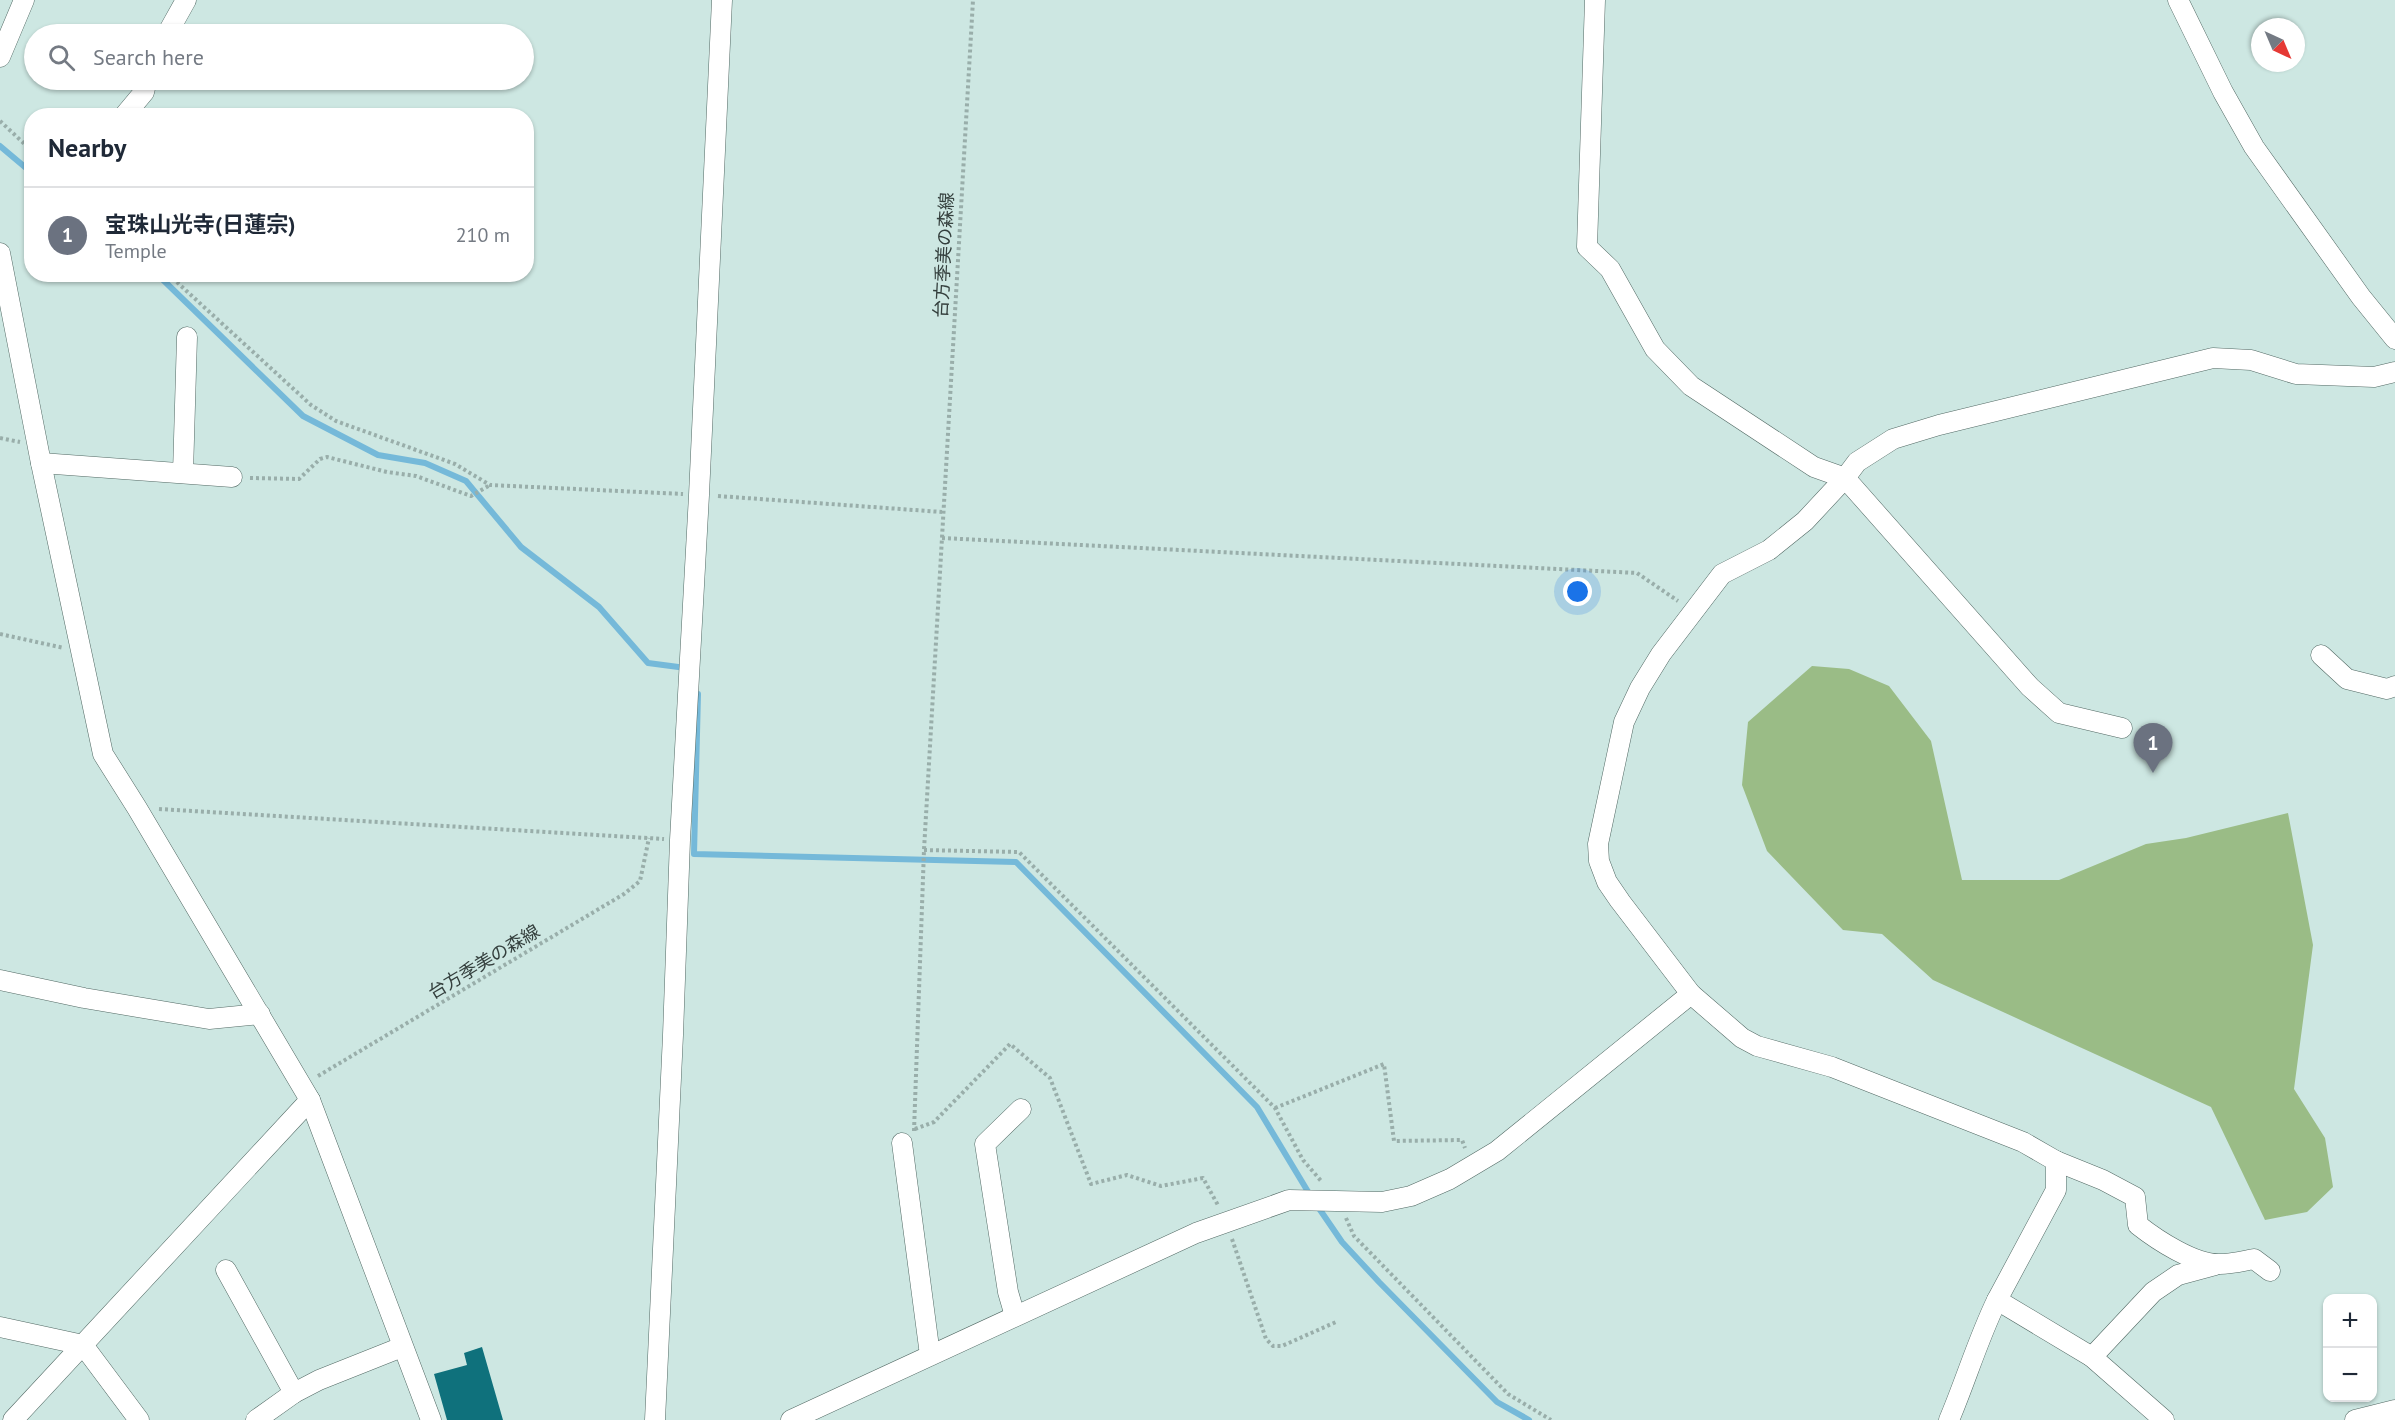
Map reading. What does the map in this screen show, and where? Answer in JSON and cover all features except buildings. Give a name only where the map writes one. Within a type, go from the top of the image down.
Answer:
[{"type":"street","points":[[0,57],[24,0]]},
{"type":"street","points":[[173,24],[186,0]]},
{"type":"street","points":[[655,1420],[680,840],[722,0]]},
{"type":"street","points":[[1595,0],[1587,247],[1610,269],[1655,349],[1691,386],[1814,468],[1845,478],[2030,687],[2059,713],[2122,728]]},
{"type":"street","points":[[2178,0],[2223,92],[2254,147],[2361,297],[2395,339]]},
{"type":"street","points":[[131,108],[144,90]]},
{"type":"street","points":[[0,253],[41,463],[103,754],[306,1093],[352,1208],[430,1420]]},
{"type":"street","points":[[183,473],[187,337]]},
{"type":"street","points":[[2218,1264],[2198,1260],[2154,1238],[2138,1225],[2134,1197],[2103,1180],[2056,1161],[2023,1142],[1832,1067],[1757,1046],[1742,1038],[1691,994],[1620,901],[1607,882],[1599,861],[1598,844],[1624,722],[1640,688],[1661,654],[1722,574],[1768,550],[1805,521],[1857,462],[1893,439],[1938,425],[2213,357],[2251,360],[2296,374],[2374,376],[2395,372]]},
{"type":"street","points":[[41,463],[232,477]]},
{"type":"street","points":[[2321,655],[2347,679],[2387,689],[2395,686]]},
{"type":"street","points":[[0,980],[84,998],[209,1019],[260,1014]]},
{"type":"street","points":[[791,1420],[1196,1233],[1226,1222],[1289,1200],[1382,1202],[1430,1189],[1473,1167],[1497,1151],[1691,994]]},
{"type":"street","points":[[14,1420],[306,1093]]},
{"type":"street","points":[[1015,1316],[1008,1292],[985,1144],[1021,1109]]},
{"type":"street","points":[[909,1136],[930,1355]]},
{"type":"street","points":[[1949,1420],[1966,1381],[1982,1331],[2056,1190],[2056,1161]]},
{"type":"street","points":[[2092,1356],[2153,1292],[2178,1275],[2218,1264],[2254,1260],[2270,1271]]},
{"type":"street","points":[[226,1270],[294,1393]]},
{"type":"street","points":[[1997,1300],[2092,1356],[2164,1420]]},
{"type":"street","points":[[0,1327],[83,1345],[139,1420]]},
{"type":"street","points":[[256,1420],[294,1393],[319,1380],[402,1347]]},
{"type":"street","points":[[2355,1420],[2395,1410]]},
{"type":"path","name":"台方季美の森線","points":[[909,1136],[942,512],[973,0]]},
{"type":"path","points":[[0,121],[24,144]]},
{"type":"path","points":[[177,282],[311,405],[336,421],[455,464],[490,486],[699,495],[942,512]]},
{"type":"path","points":[[232,477],[299,479],[320,459],[327,457],[387,472],[416,476],[471,496],[490,486]]},
{"type":"path","points":[[942,538],[1637,573],[1693,611]]},
{"type":"path","points":[[0,634],[83,653]]},
{"type":"path","points":[[137,808],[680,840]]},
{"type":"path","name":"台方季美の森線","points":[[306,1093],[624,894],[640,881],[649,838]]},
{"type":"path","points":[[924,850],[1019,852],[1275,1108],[1303,1160],[1337,1201],[1354,1236],[1508,1394],[1551,1420]]},
{"type":"path","points":[[909,1136],[934,1122],[1010,1044],[1050,1077],[1091,1184],[1127,1175],[1161,1186],[1203,1178],[1226,1222],[1266,1339],[1273,1346],[1282,1346],[1336,1323]]},
{"type":"path","points":[[1275,1108],[1384,1064],[1394,1141],[1462,1140],[1473,1167]]},
{"type":"green space","points":[[1812,666],[1849,669],[1889,686],[1931,741],[1962,880],[2059,880],[2146,844],[2186,838],[2288,813],[2313,945],[2294,1089],[2325,1138],[2333,1187],[2307,1212],[2265,1220],[2211,1107],[1933,980],[1882,934],[1843,930],[1767,851],[1742,785],[1748,722]]},
{"type":"waterway","points":[[0,146],[24,166]]},
{"type":"waterway","points":[[165,282],[303,416],[378,455],[425,463],[466,481],[521,547],[599,607],[648,663],[686,668]]},
{"type":"waterway","points":[[698,694],[694,854],[1016,862],[1257,1107],[1310,1195]]},
{"type":"waterway","points":[[1316,1204],[1342,1242],[1497,1402],[1529,1420]]},
{"type":"place","name":"宝珠山光寺(日蓮宗)","points":[[2153,773]]}]
